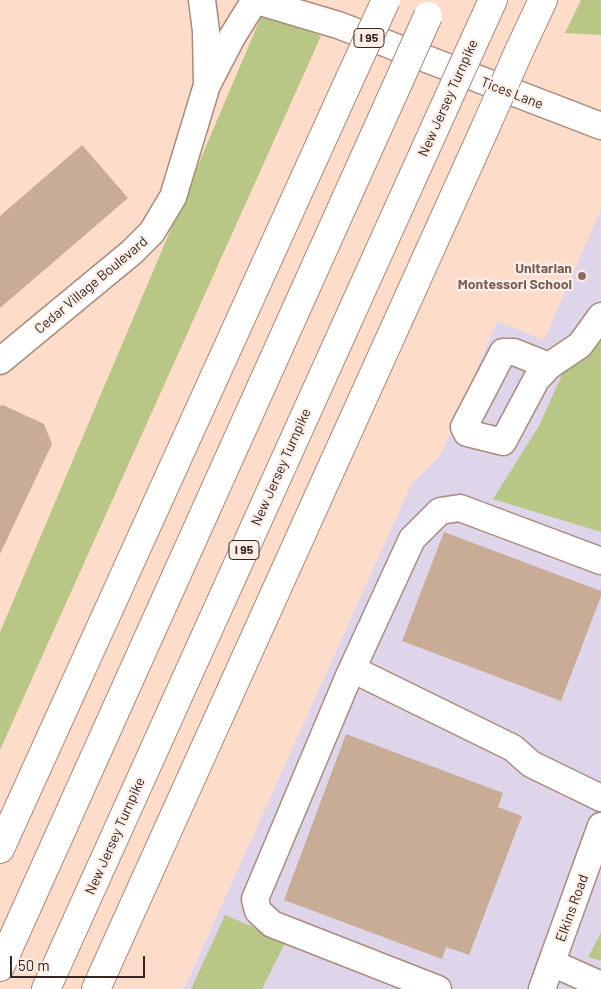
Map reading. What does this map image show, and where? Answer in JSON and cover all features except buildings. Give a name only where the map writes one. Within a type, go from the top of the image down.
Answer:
[{"type":"highway","name":"I 95","points":[[0,849],[386,0]]},
{"type":"highway","name":"New Jersey Turnpike","points":[[46,989],[493,0]]},
{"type":"highway","points":[[96,989],[543,0]]},
{"type":"highway","points":[[0,967],[432,8]]},
{"type":"street","name":"Cedar Village Boulevard","points":[[202,0],[206,31],[207,85]]},
{"type":"street","name":"Cedar Village Boulevard","points":[[0,361],[132,252],[152,232],[173,196],[207,85],[232,37],[255,0]]},
{"type":"street","name":"Tices Lane","points":[[255,0],[338,25],[601,126]]},
{"type":"street","points":[[549,366],[580,344],[601,316]]},
{"type":"street","points":[[438,989],[272,924],[258,911],[255,899],[352,669],[412,539],[440,511],[460,508],[601,561]]},
{"type":"street","points":[[352,669],[513,748],[531,764],[601,798]]},
{"type":"street","name":"Elkins Road","points":[[542,989],[552,963],[592,878],[601,826]]},
{"type":"street","points":[[552,963],[601,985]]},
{"type":"shaded area","points":[[601,209],[601,989],[184,989],[411,485],[441,454],[497,321],[544,340]]},
{"type":"green space","points":[[581,0],[601,0],[601,35],[565,33]]},
{"type":"green space","points":[[263,12],[321,36],[0,750],[0,632]]},
{"type":"green space","points":[[601,319],[601,532],[493,499],[539,426],[576,343]]},
{"type":"green space","points":[[225,915],[286,941],[262,989],[191,989]]},
{"type":"green space","points":[[601,933],[601,961],[588,957]]},
{"type":"place","name":"Unitarian Montessori School","points":[[582,276]]}]
